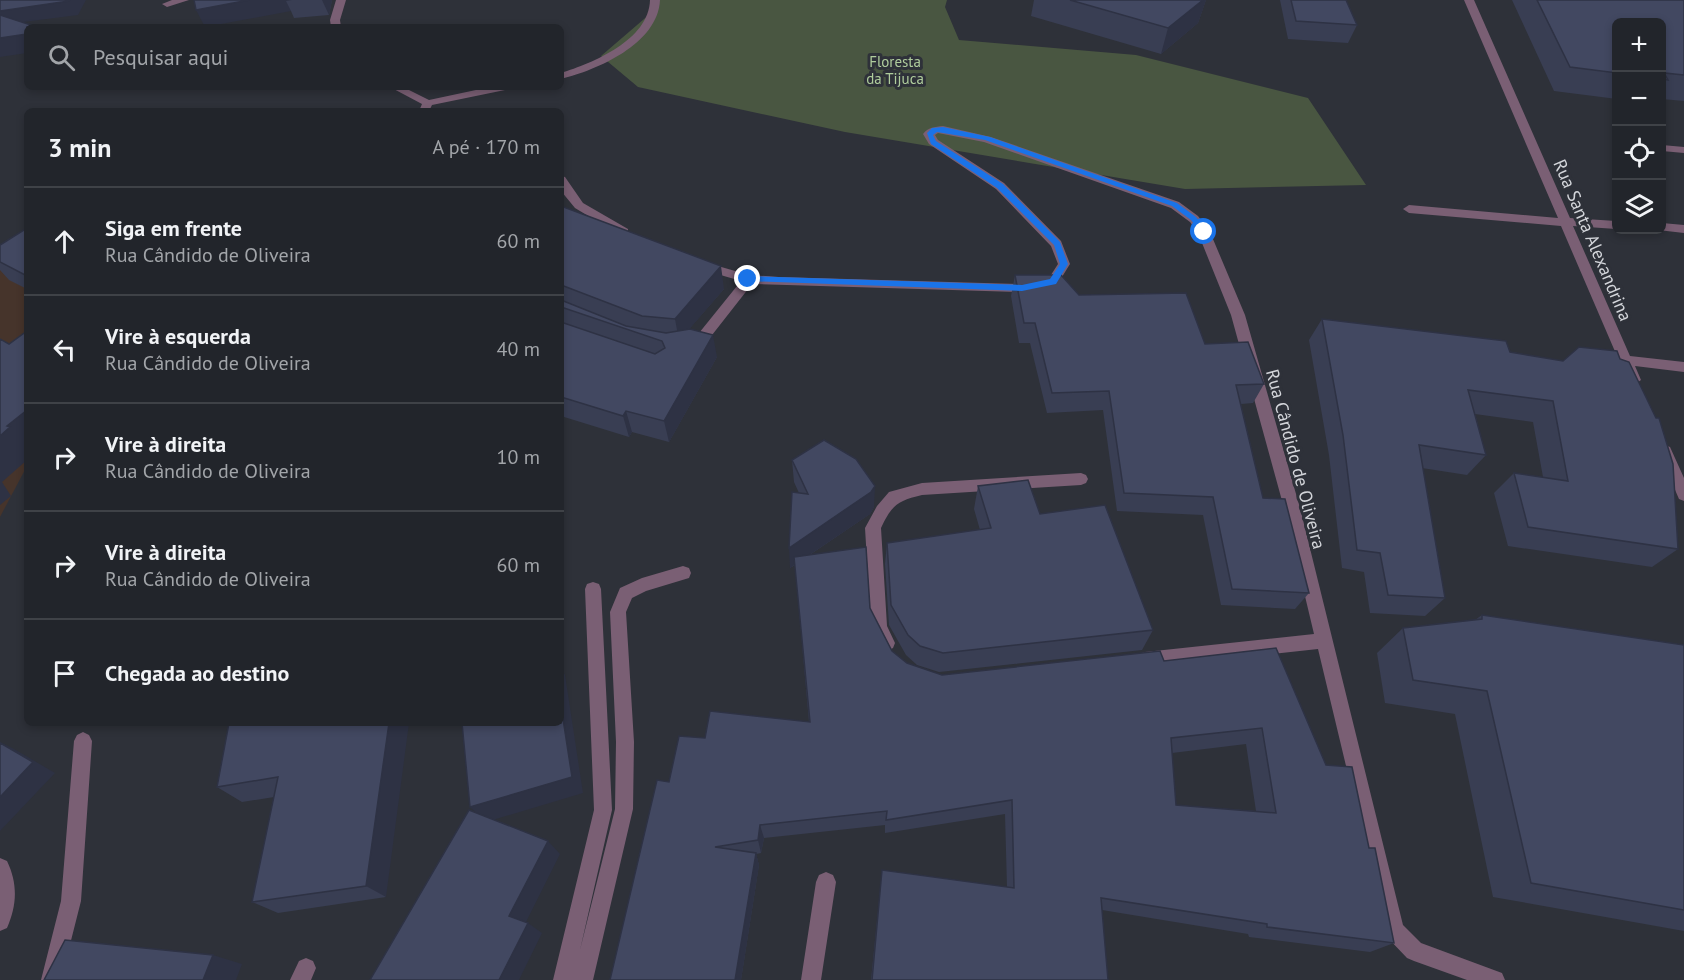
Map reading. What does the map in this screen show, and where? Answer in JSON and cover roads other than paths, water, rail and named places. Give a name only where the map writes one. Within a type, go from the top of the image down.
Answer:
[{"type":"street","points":[[167,3],[184,0]]},
{"type":"street","points":[[336,24],[341,0]]},
{"type":"street","points":[[564,75],[605,60],[628,42],[654,14],[655,0]]},
{"type":"street","name":"Rua Santa Alexandrina","points":[[1469,0],[1639,391]]},
{"type":"street","points":[[400,90],[426,107],[494,90]]},
{"type":"street","name":"Rua Cândido de Oliveira","points":[[695,263],[748,279],[1022,288],[1053,282],[1064,264],[1058,244],[1000,186],[933,142],[929,134],[943,129],[987,139],[1175,205],[1194,219],[1204,232],[1230,291],[1292,508],[1394,930],[1414,951],[1495,980]]},
{"type":"street","points":[[1666,148],[1684,150]]},
{"type":"street","points":[[564,188],[567,196],[582,209],[633,237]]},
{"type":"street","points":[[1409,209],[1612,225]]},
{"type":"street","points":[[1666,228],[1684,229]]},
{"type":"street","points":[[676,349],[700,341],[748,279]]},
{"type":"street","points":[[1625,360],[1684,367]]},
{"type":"street","points":[[1661,443],[1684,495]]},
{"type":"street","points":[[893,653],[879,627],[873,528],[882,510],[894,496],[922,489],[1081,479]]},
{"type":"street","points":[[583,980],[624,809],[625,742],[618,612],[626,593],[642,585],[683,573]]},
{"type":"street","points":[[563,980],[603,810],[593,589]]},
{"type":"street","points":[[1125,662],[1324,641]]},
{"type":"street","points":[[51,980],[71,901],[83,741]]},
{"type":"street","points":[[0,868],[6,878],[3,914],[0,921]]},
{"type":"street","points":[[810,980],[826,882]]},
{"type":"park label","name":"Floresta da Tijuca","points":[[895,70]]}]
